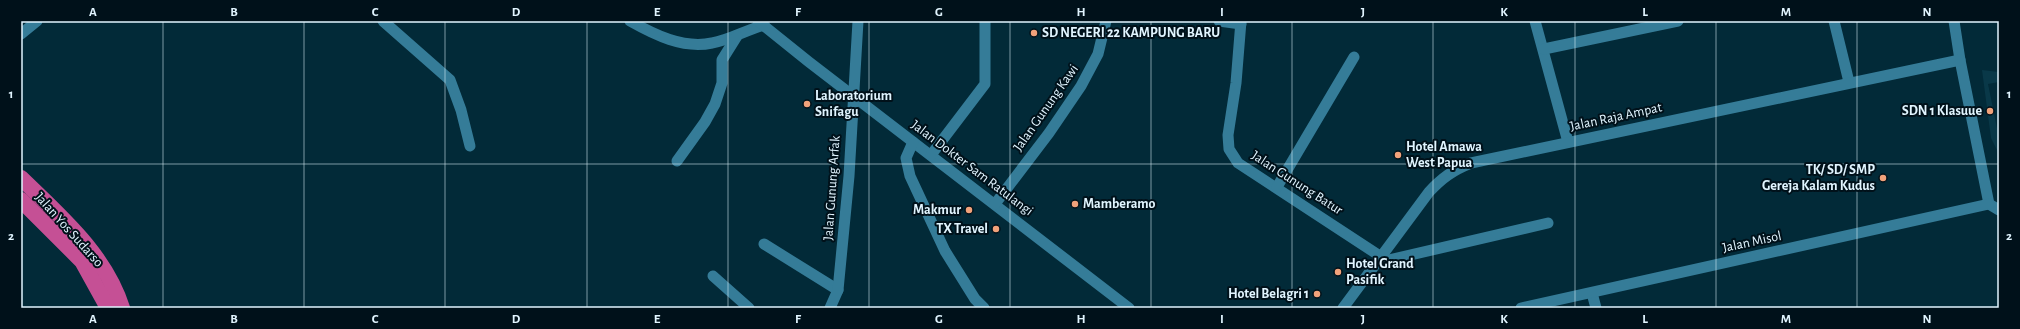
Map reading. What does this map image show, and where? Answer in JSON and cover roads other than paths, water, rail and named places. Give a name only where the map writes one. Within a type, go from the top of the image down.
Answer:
[{"type":"highway","name":"Jalan Yos Sudarso","points":[[21,178],[61,217],[94,253],[108,308]]},
{"type":"highway","name":"Jalan Yos Sudarso","points":[[21,200],[82,260],[100,275],[122,308]]},
{"type":"street","points":[[21,34],[37,21]]},
{"type":"street","points":[[383,21],[450,80],[461,110],[470,146]]},
{"type":"street","points":[[630,21],[662,37],[689,44],[711,43],[737,36],[761,23]]},
{"type":"street","name":"Jalan Gunung Arfak","points":[[830,308],[838,290],[849,176],[858,21]]},
{"type":"street","points":[[931,155],[985,84],[986,21]]},
{"type":"street","name":"Jalan Gunung Kawi","points":[[995,204],[1049,133],[1084,81],[1098,54],[1106,21]]},
{"type":"street","points":[[1219,21],[1241,22]]},
{"type":"street","points":[[1535,21],[1568,142]]},
{"type":"street","points":[[1544,50],[1678,21]]},
{"type":"street","points":[[1834,21],[1849,82]]},
{"type":"street","points":[[1954,21],[1960,60],[1989,204],[1999,210]]},
{"type":"street","name":"Jalan Gunung Batur","points":[[1241,22],[1236,83],[1228,134],[1229,150],[1238,163],[1277,187],[1378,259]]},
{"type":"street","name":"Jalan Dokter Sam Ratulangi","points":[[761,23],[853,96],[1129,308]]},
{"type":"street","points":[[677,161],[705,122],[715,104],[722,84],[722,60],[737,36]]},
{"type":"street","points":[[1277,187],[1354,58]]},
{"type":"street","name":"Jalan Raja Ampat","points":[[1344,308],[1378,259],[1429,192],[1441,178],[1454,169],[1471,163],[1568,142],[1960,60]]},
{"type":"street","points":[[913,142],[906,158],[913,182],[946,251],[975,299],[984,308]]},
{"type":"street","name":"Jalan Misol","points":[[1521,308],[1989,204]]},
{"type":"street","points":[[1378,259],[1548,223]]},
{"type":"street","points":[[764,244],[838,290]]},
{"type":"street","points":[[713,276],[748,308]]},
{"type":"street","points":[[1592,293],[1596,308]]},
{"type":"place","name":"SD NEGERI 22 KAMPUNG BARU","points":[[1034,33]]},
{"type":"place","name":"Laboratorium Snifagu","points":[[807,104]]},
{"type":"place","name":"SDN 1 Klasuue","points":[[1990,111]]},
{"type":"place","name":"Hotel Amawa West Papua","points":[[1398,155]]},
{"type":"place","name":"TK/ SD/ SMP Gereja Kalam Kudus","points":[[1883,178]]},
{"type":"place","name":"Mamberamo","points":[[1075,204]]},
{"type":"place","name":"Makmur","points":[[969,210]]},
{"type":"place","name":"TX Travel","points":[[996,229]]},
{"type":"place","name":"Hotel Grand Pasifik","points":[[1338,272]]},
{"type":"place","name":"Hotel Belagri 1","points":[[1317,294]]}]
